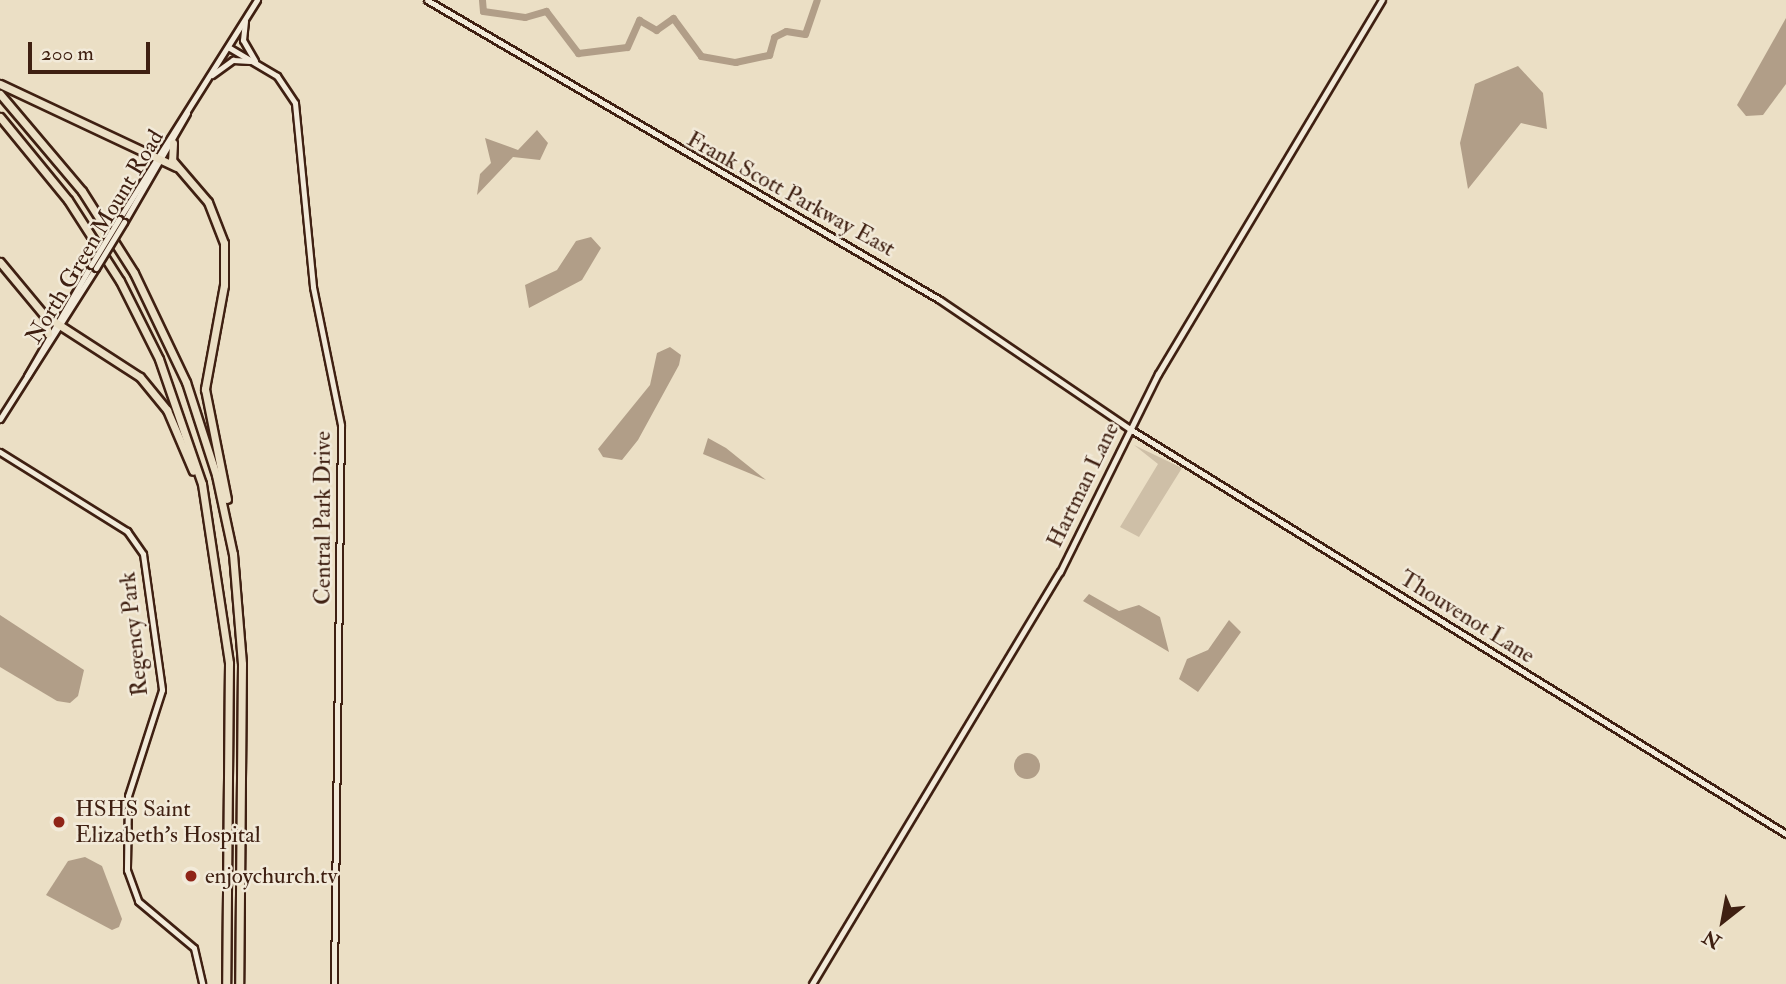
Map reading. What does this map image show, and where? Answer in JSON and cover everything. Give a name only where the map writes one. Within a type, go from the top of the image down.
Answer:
[{"type":"highway","points":[[0,84],[177,167],[208,202],[225,243],[224,285],[205,389],[233,554],[243,686],[239,984]]},
{"type":"highway","points":[[0,94],[82,191],[149,300],[202,427],[233,554]]},
{"type":"highway","points":[[0,117],[68,200],[134,307],[178,406],[210,522],[229,663],[226,984]]},
{"type":"highway","points":[[173,143],[177,167]]},
{"type":"highway","points":[[0,262],[44,314],[60,321],[140,377],[167,410],[210,522]]},
{"type":"highway","points":[[44,314],[48,334]]},
{"type":"street","name":"North Green Mount Road","points":[[0,419],[257,0]]},
{"type":"street","name":"Frank Scott Parkway East","points":[[427,0],[940,300],[1130,429]]},
{"type":"street","name":"Hartman Lane","points":[[812,984],[1066,562],[1130,429],[1382,0]]},
{"type":"street","points":[[245,19],[243,40],[257,63]]},
{"type":"street","name":"Central Park Drive","points":[[228,47],[257,63],[288,89],[301,122],[313,287],[342,439],[334,984]]},
{"type":"street","points":[[209,77],[233,60],[257,63]]},
{"type":"street","name":"North Green Mount Road","points":[[159,158],[173,143],[187,112]]},
{"type":"street","name":"North Green Mount Road","points":[[27,376],[48,334],[60,321]]},
{"type":"street","name":"Thouvenot Lane","points":[[1130,429],[1786,834]]},
{"type":"street","points":[[0,447],[2,455]]},
{"type":"street","name":"Regency Park","points":[[2,455],[127,531],[143,554],[162,690],[128,797],[126,841],[132,891],[187,939],[202,984]]},
{"type":"shaded area","points":[[1786,18],[1786,84],[1763,115],[1746,116],[1737,105]]},
{"type":"shaded area","points":[[1518,66],[1543,93],[1547,129],[1521,123],[1468,189],[1460,143],[1475,84]]},
{"type":"shaded area","points":[[537,130],[548,143],[540,160],[513,157],[477,195],[480,174],[491,163],[485,138],[518,150]]},
{"type":"shaded area","points":[[591,237],[601,248],[582,280],[529,308],[525,285],[557,270],[576,241]]},
{"type":"shaded area","points":[[670,347],[681,355],[679,365],[638,440],[622,460],[603,457],[598,449],[650,385],[657,353]]},
{"type":"shaded area","points":[[708,438],[726,448],[766,480],[703,454]]},
{"type":"shaded area","points":[[1134,445],[1182,468],[1139,537],[1120,527],[1158,464]]},
{"type":"shaded area","points":[[1089,594],[1119,611],[1139,605],[1160,617],[1169,652],[1083,601]]},
{"type":"shaded area","points":[[0,615],[84,670],[78,696],[70,703],[57,701],[0,667]]},
{"type":"shaded area","points":[[1229,620],[1241,632],[1198,692],[1179,679],[1187,659],[1208,650]]},
{"type":"shaded area","points":[[1027,753],[1036,757],[1040,766],[1036,775],[1027,779],[1018,775],[1014,766],[1018,757]]},
{"type":"shaded area","points":[[85,857],[102,866],[122,919],[119,927],[112,930],[46,895],[68,861]]},
{"type":"waterway","points":[[482,0],[483,11],[525,17],[546,11],[578,53],[627,47],[639,20],[656,30],[673,18],[701,56],[735,62],[769,55],[774,37],[786,31],[805,34],[817,0]]},
{"type":"place","name":"HSHS Saint Elizabeth's Hospital","points":[[59,822]]},
{"type":"place","name":"enjoychurch.tv","points":[[191,876]]}]
